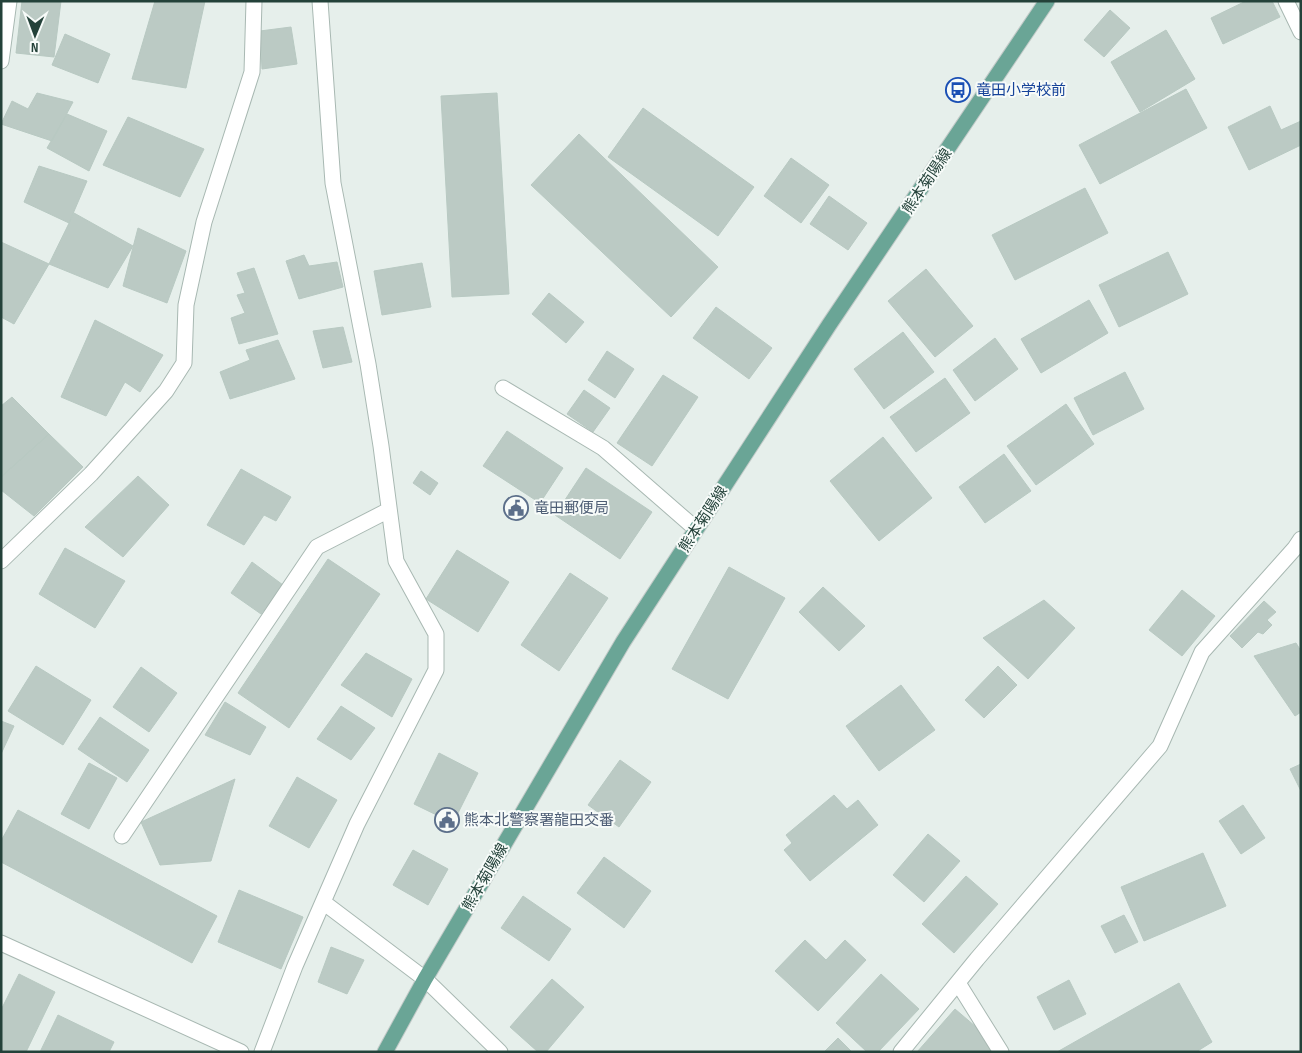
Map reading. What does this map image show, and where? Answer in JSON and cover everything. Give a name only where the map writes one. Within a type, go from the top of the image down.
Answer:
[{"type":"main road","name":"熊本菊陽線","points":[[384,1052],[623,642],[830,325],[1047,1]]},
{"type":"street","points":[[1,61],[9,1]]},
{"type":"street","points":[[1,562],[91,474],[166,391],[184,363],[186,305],[204,222],[252,72],[254,1]]},
{"type":"street","points":[[262,1052],[295,966],[357,824],[436,670],[436,634],[396,561],[368,364],[333,183],[320,1]]},
{"type":"street","points":[[1286,1],[1301,32]]},
{"type":"street","points":[[503,388],[603,448],[696,529]]},
{"type":"street","points":[[122,836],[317,547],[389,510]]},
{"type":"street","points":[[901,1052],[1160,746],[1202,652],[1299,546]]},
{"type":"street","points":[[323,902],[425,979],[500,1052]]},
{"type":"street","points":[[1,942],[241,1052]]},
{"type":"street","points":[[958,983],[1001,1052]]},
{"type":"building","points":[[22,1],[61,1],[54,57],[16,53]]},
{"type":"building","points":[[155,1],[205,1],[186,88],[132,79]]},
{"type":"building","points":[[1246,1],[1272,1],[1280,17],[1223,44],[1211,18]]},
{"type":"building","points":[[1110,10],[1130,28],[1104,57],[1084,40]]},
{"type":"building","points":[[291,27],[297,64],[262,69],[260,31]]},
{"type":"building","points":[[1166,30],[1195,79],[1140,112],[1111,62]]},
{"type":"building","points":[[65,34],[110,54],[98,83],[52,65]]},
{"type":"building","points":[[1186,89],[1207,128],[1100,184],[1079,145]]},
{"type":"building","points":[[37,93],[73,102],[52,141],[1,124],[12,101],[28,109]]},
{"type":"building","points":[[497,93],[509,294],[452,297],[441,96]]},
{"type":"building","points":[[1270,106],[1281,130],[1301,121],[1301,145],[1249,170],[1228,127]]},
{"type":"building","points":[[643,108],[754,187],[718,236],[608,157]]},
{"type":"building","points":[[67,114],[107,131],[89,171],[47,148]]},
{"type":"building","points":[[128,117],[204,149],[180,197],[103,165]]},
{"type":"building","points":[[579,134],[718,267],[671,317],[531,185]]},
{"type":"building","points":[[791,158],[829,185],[801,223],[764,196]]},
{"type":"building","points":[[39,166],[87,181],[69,223],[24,202]]},
{"type":"building","points":[[1085,188],[1108,233],[1015,280],[992,235]]},
{"type":"building","points":[[829,196],[867,223],[848,250],[810,224]]},
{"type":"building","points":[[74,213],[133,246],[108,288],[49,264]]},
{"type":"building","points":[[138,228],[186,251],[167,303],[123,286]]},
{"type":"building","points":[[1,242],[49,264],[14,324],[1,317]]},
{"type":"building","points":[[1168,252],[1188,294],[1119,327],[1099,285]]},
{"type":"building","points":[[304,255],[309,266],[337,262],[343,287],[299,299],[286,261]]},
{"type":"building","points":[[422,263],[431,307],[382,315],[374,271]]},
{"type":"building","points":[[254,268],[278,334],[239,344],[231,318],[245,313],[237,295],[245,293],[237,273]]},
{"type":"building","points":[[926,269],[973,326],[935,357],[888,301]]},
{"type":"building","points":[[549,293],[584,322],[566,343],[532,314]]},
{"type":"building","points":[[1089,300],[1108,333],[1041,373],[1021,339]]},
{"type":"building","points":[[716,307],[772,348],[749,379],[693,338]]},
{"type":"building","points":[[95,320],[163,355],[140,392],[125,382],[106,416],[61,397]]},
{"type":"building","points":[[343,327],[352,362],[323,368],[313,331]]},
{"type":"building","points":[[903,332],[934,372],[884,409],[854,369]]},
{"type":"building","points":[[995,338],[1018,369],[975,401],[953,370]]},
{"type":"building","points":[[278,340],[295,379],[230,399],[220,372],[250,360],[246,350]]},
{"type":"building","points":[[607,351],[634,369],[615,398],[588,380]]},
{"type":"building","points":[[1125,372],[1144,409],[1093,435],[1074,398]]},
{"type":"building","points":[[663,375],[698,397],[652,466],[617,443]]},
{"type":"building","points":[[945,378],[970,413],[916,452],[890,417]]},
{"type":"building","points":[[584,390],[610,408],[593,432],[567,414]]},
{"type":"building","points":[[12,397],[49,434],[1,477],[1,406]]},
{"type":"building","points":[[1066,404],[1094,444],[1036,485],[1007,446]]},
{"type":"building","points":[[507,431],[563,468],[540,503],[483,466]]},
{"type":"building","points":[[49,434],[83,467],[34,516],[1,490],[1,477]]},
{"type":"building","points":[[883,437],[932,498],[879,541],[830,481]]},
{"type":"building","points":[[1004,454],[1031,491],[985,523],[959,487]]},
{"type":"building","points":[[586,468],[652,512],[620,559],[555,515]]},
{"type":"building","points":[[241,469],[291,497],[276,521],[264,515],[244,545],[207,525]]},
{"type":"building","points":[[421,471],[438,483],[430,495],[413,483]]},
{"type":"building","points":[[138,476],[169,505],[123,557],[85,527]]},
{"type":"building","points":[[65,548],[125,581],[95,628],[39,594]]},
{"type":"building","points":[[457,550],[509,582],[478,632],[426,599]]},
{"type":"building","points":[[328,559],[380,594],[289,728],[238,693]]},
{"type":"building","points":[[252,562],[283,585],[261,614],[231,593]]},
{"type":"building","points":[[729,567],[785,598],[728,699],[672,669]]},
{"type":"building","points":[[570,573],[608,598],[559,671],[521,645]]},
{"type":"building","points":[[823,587],[865,626],[839,651],[799,612]]},
{"type":"building","points":[[1182,590],[1215,616],[1182,656],[1149,630]]},
{"type":"building","points":[[1044,600],[1075,628],[1028,679],[983,638]]},
{"type":"building","points":[[1264,601],[1276,612],[1267,620],[1272,625],[1263,634],[1258,632],[1242,648],[1230,636]]},
{"type":"building","points":[[1296,643],[1301,651],[1301,712],[1295,716],[1254,656]]},
{"type":"building","points":[[366,653],[412,679],[392,717],[341,685]]},
{"type":"building","points":[[36,666],[91,700],[63,745],[8,711]]},
{"type":"building","points":[[998,666],[1017,685],[984,718],[965,700]]},
{"type":"building","points":[[141,667],[177,693],[149,732],[113,707]]},
{"type":"building","points":[[901,685],[935,730],[879,771],[846,726]]},
{"type":"building","points":[[225,702],[266,727],[250,755],[205,735]]},
{"type":"building","points":[[341,706],[375,728],[351,760],[317,739]]},
{"type":"building","points":[[100,717],[149,750],[127,782],[78,749]]},
{"type":"building","points":[[1,721],[14,726],[1,754]]},
{"type":"building","points":[[439,753],[478,773],[453,823],[414,804]]},
{"type":"building","points":[[620,760],[651,782],[619,827],[588,805]]},
{"type":"building","points":[[89,763],[117,778],[89,829],[61,814]]},
{"type":"building","points":[[1301,764],[1301,791],[1290,769]]},
{"type":"building","points":[[297,777],[337,800],[309,848],[269,826]]},
{"type":"building","points":[[235,779],[211,861],[160,865],[141,822]]},
{"type":"building","points":[[834,795],[847,809],[858,800],[878,825],[810,881],[784,850],[792,843],[786,835]]},
{"type":"building","points":[[1243,805],[1265,838],[1241,854],[1219,821]]},
{"type":"building","points":[[18,810],[217,916],[192,963],[1,862],[1,841]]},
{"type":"building","points":[[928,834],[960,861],[924,902],[893,875]]},
{"type":"building","points":[[413,850],[448,869],[428,905],[393,885]]},
{"type":"building","points":[[1203,853],[1226,906],[1144,941],[1121,887]]},
{"type":"building","points":[[604,857],[651,891],[624,928],[577,893]]},
{"type":"building","points":[[966,876],[998,904],[954,953],[922,924]]},
{"type":"building","points":[[239,890],[303,917],[281,969],[218,942]]},
{"type":"building","points":[[523,896],[571,929],[549,961],[501,928]]},
{"type":"building","points":[[1124,915],[1138,942],[1115,953],[1101,926]]},
{"type":"building","points":[[805,940],[826,960],[845,940],[866,960],[818,1011],[775,971]]},
{"type":"building","points":[[331,947],[364,960],[347,994],[318,982]]},
{"type":"building","points":[[19,974],[55,992],[26,1052],[3,1052],[1,1051],[1,1010]]},
{"type":"building","points":[[881,974],[919,1009],[878,1052],[867,1052],[836,1023]]},
{"type":"building","points":[[552,979],[584,1007],[546,1052],[538,1052],[510,1027]]},
{"type":"building","points":[[1069,980],[1086,1014],[1054,1030],[1037,997]]},
{"type":"building","points":[[1179,983],[1212,1042],[1196,1052],[1057,1052]]},
{"type":"building","points":[[955,1009],[996,1044],[990,1052],[917,1052]]},
{"type":"building","points":[[58,1015],[114,1042],[109,1052],[40,1052]]},
{"type":"building","points":[[838,1038],[852,1052],[824,1052]]},
{"type":"place","name":"竜田小学校前","points":[[958,90]]},
{"type":"place","name":"竜田郵便局","points":[[516,508]]},
{"type":"place","name":"熊本北警察署龍田交番","points":[[447,820]]}]
